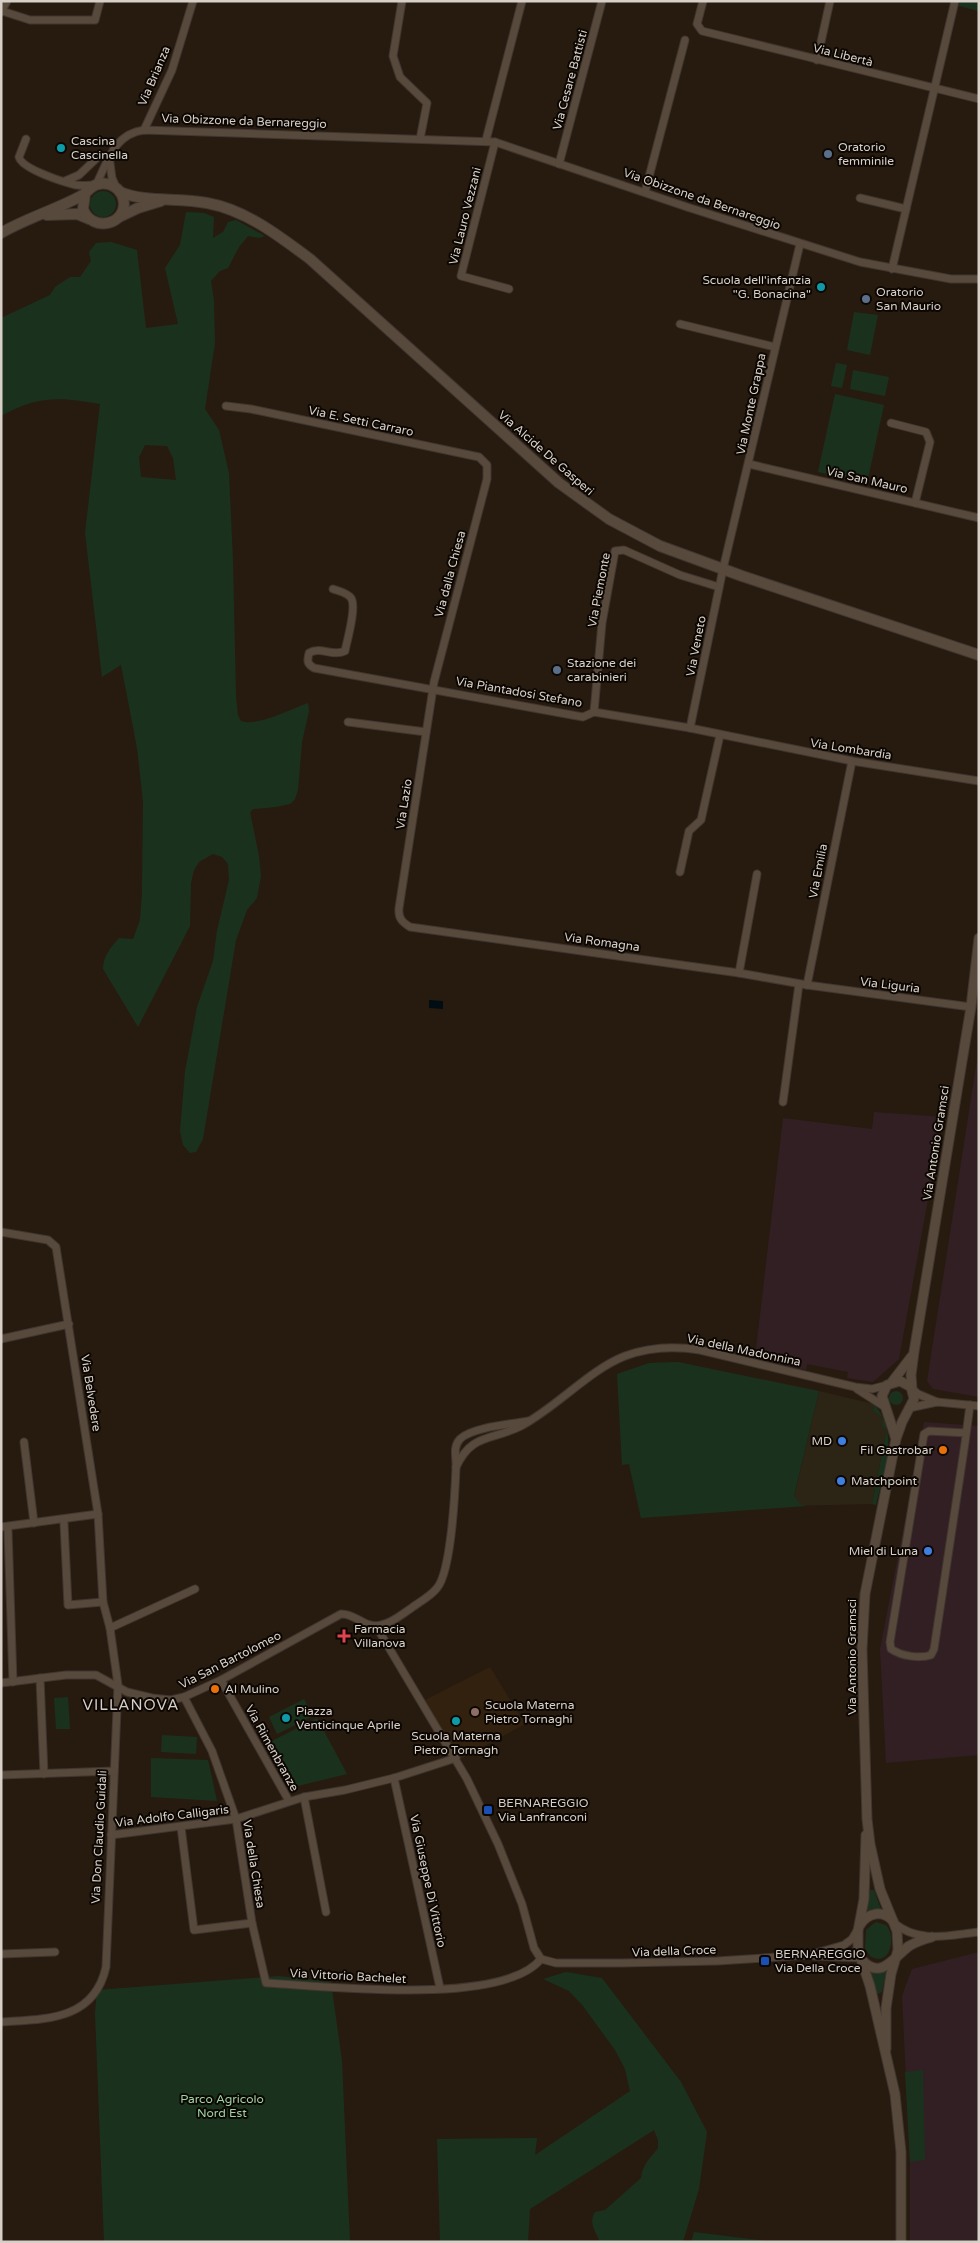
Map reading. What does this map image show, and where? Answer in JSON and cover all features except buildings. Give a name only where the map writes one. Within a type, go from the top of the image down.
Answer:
[{"type":"main road","points":[[1,233],[33,217],[85,194],[96,185],[107,184],[119,190],[124,203],[118,218],[105,224],[98,224],[77,214],[33,217]]},
{"type":"main road","name":"Via Alcide De Gasperi","points":[[119,190],[140,198],[207,203],[222,207],[242,214],[280,236],[310,259],[559,483],[583,502],[637,535],[660,546],[723,569],[957,646],[979,655]]},
{"type":"main road","points":[[85,194],[82,205],[89,219]]},
{"type":"main road","name":"Via Alcide De Gasperi","points":[[118,218],[138,208],[169,199]]},
{"type":"main road","name":"Via Alcide De Gasperi","points":[[957,646],[979,646]]},
{"type":"street","points":[[7,1],[2,11],[19,18],[44,20],[95,20],[100,1]]},
{"type":"street","name":"Via Brianza","points":[[144,130],[172,70],[193,1]]},
{"type":"street","points":[[402,1],[393,56],[400,78],[426,103],[420,139]]},
{"type":"street","points":[[486,140],[522,1]]},
{"type":"street","name":"Via Cesare Battisti","points":[[559,164],[602,1]]},
{"type":"street","name":"Via Libertà","points":[[703,1],[697,24],[702,31],[979,99]]},
{"type":"street","points":[[818,60],[830,1]]},
{"type":"street","points":[[892,269],[955,1]]},
{"type":"street","points":[[645,192],[685,40]]},
{"type":"street","name":"Via Obizzone da Bernareggio","points":[[96,185],[110,156],[124,137],[144,130],[486,140],[860,262],[951,279],[979,279]]},
{"type":"street","points":[[26,138],[20,152],[20,161],[37,171],[64,182],[77,185],[96,185]]},
{"type":"street","name":"Via Lauro Vezzani","points":[[496,142],[461,276],[509,289]]},
{"type":"street","points":[[64,182],[79,175],[98,156],[110,156],[112,178],[119,190]]},
{"type":"street","points":[[860,198],[906,208]]},
{"type":"street","name":"Via Monte Grappa","points":[[723,569],[800,244]]},
{"type":"street","points":[[680,324],[775,347]]},
{"type":"street","name":"Via E. Setti Carraro","points":[[226,406],[251,409],[480,457],[487,465]]},
{"type":"street","points":[[891,423],[926,432],[929,437],[930,442],[914,503]]},
{"type":"street","name":"Via San Mauro","points":[[749,464],[979,518]]},
{"type":"street","name":"Via dalla Chiesa","points":[[433,689],[487,479],[487,465]]},
{"type":"street","name":"Via Piemonte","points":[[594,712],[602,623],[615,550],[624,550],[680,575],[719,587]]},
{"type":"street","name":"Via Veneto","points":[[690,728],[723,569]]},
{"type":"street","name":"Via Piantadosi Stefano","points":[[333,589],[346,594],[351,598],[354,605],[344,650],[335,654],[314,650],[309,653],[307,660],[309,665],[314,668],[583,717],[594,712],[690,728]]},
{"type":"street","name":"Via Lazio","points":[[402,922],[398,915],[433,689]]},
{"type":"street","points":[[348,722],[426,732]]},
{"type":"street","name":"Via Lombardia","points":[[690,728],[852,761],[979,781]]},
{"type":"street","points":[[680,872],[689,831],[701,820],[720,734]]},
{"type":"street","name":"Via Emilia","points":[[803,984],[852,761]]},
{"type":"street","points":[[739,973],[757,874]]},
{"type":"street","name":"Via Romagna","points":[[402,922],[410,927],[739,973],[803,984]]},
{"type":"street","name":"Via Antonio Gramsci","points":[[912,1389],[911,1375],[914,1352],[977,970],[979,938]]},
{"type":"street","points":[[783,1102],[803,984]]},
{"type":"street","name":"Via Liguria","points":[[803,984],[971,1006]]},
{"type":"street","name":"Via Belvedere","points":[[1,1232],[48,1240],[56,1247],[70,1324],[98,1514],[103,1602],[110,1628],[118,1685]]},
{"type":"street","points":[[1,1339],[70,1324]]},
{"type":"street","name":"Via della Madonnina","points":[[456,1467],[463,1453],[473,1443],[508,1432],[543,1414],[617,1359],[656,1348],[700,1350],[855,1387],[872,1389],[889,1384]]},
{"type":"street","name":"Via Antonio Gramsci","points":[[889,1384],[903,1370],[914,1352]]},
{"type":"street","points":[[896,1439],[882,1396],[889,1384],[902,1381],[918,1394],[937,1402]]},
{"type":"street","name":"Via della Madonnina","points":[[855,1387],[885,1407]]},
{"type":"street","points":[[909,1408],[914,1399],[912,1389]]},
{"type":"street","points":[[885,1407],[897,1413],[909,1408],[937,1402],[979,1406]]},
{"type":"street","points":[[966,1433],[928,1430],[924,1434],[890,1642],[891,1649],[897,1654],[925,1657],[931,1655],[934,1649],[966,1433],[970,1405]]},
{"type":"street","name":"Via Antonio Gramsci","points":[[867,1819],[862,1649],[865,1594],[896,1439],[909,1408]]},
{"type":"street","name":"Via della Madonnina","points":[[376,1626],[392,1621],[430,1594],[440,1584],[446,1564],[456,1467],[455,1449],[458,1442],[465,1436],[529,1421]]},
{"type":"street","points":[[24,1442],[34,1523]]},
{"type":"street","points":[[13,1682],[4,1529],[98,1514]]},
{"type":"street","points":[[64,1523],[68,1605],[103,1602]]},
{"type":"street","points":[[110,1628],[195,1589]]},
{"type":"street","name":"Via San Bartolomeo","points":[[1,1683],[66,1675],[96,1675],[118,1685],[127,1692],[171,1700],[184,1697],[221,1680],[342,1614],[347,1614],[365,1624],[376,1626]]},
{"type":"street","points":[[376,1626],[456,1758],[498,1844],[522,1904],[534,1948],[541,1959]]},
{"type":"street","points":[[40,1678],[44,1774]]},
{"type":"street","name":"Via Rimenbranze","points":[[221,1680],[289,1801]]},
{"type":"street","name":"Via Don Claudio Guidali","points":[[1,2022],[51,2018],[67,2014],[82,2006],[98,1988],[106,1967],[118,1685]]},
{"type":"street","name":"Via della Chiesa","points":[[184,1697],[212,1751],[236,1819],[252,1923],[266,1983]]},
{"type":"street","name":"Via Adolfo Calligaris","points":[[111,1835],[236,1819],[287,1804],[289,1801],[394,1778],[456,1758]]},
{"type":"street","points":[[1,1775],[114,1771]]},
{"type":"street","name":"Via Giuseppe Di Vittorio","points":[[394,1778],[440,1988]]},
{"type":"street","points":[[304,1797],[326,1912]]},
{"type":"street","points":[[867,1819],[870,1844],[880,1889],[897,1931],[898,1948],[894,1959],[886,2008],[886,2049]]},
{"type":"street","points":[[867,1819],[864,1846],[864,1899],[859,1927],[858,1950],[870,1986],[886,2049],[900,2130],[901,2242]]},
{"type":"street","points":[[181,1827],[194,1930],[252,1923]]},
{"type":"street","points":[[809,1955],[844,1945],[852,1939],[864,1920],[875,1914],[888,1917],[910,1933],[932,1937]]},
{"type":"street","points":[[809,1955],[861,1958],[868,1965],[877,1968],[887,1966],[910,1946],[932,1937],[979,1932]]},
{"type":"street","points":[[1,1954],[55,1952]]},
{"type":"street","name":"Via della Croce","points":[[541,1959],[556,1963],[650,1963],[809,1955]]},
{"type":"street","name":"Via Vittorio Bachelet","points":[[266,1983],[367,1990],[484,1985],[507,1980],[526,1972],[541,1959]]},
{"type":"shaded area","points":[[429,1000],[443,1001],[443,1009],[429,1008]]},
{"type":"shaded area","points":[[979,1047],[979,1397],[933,1389],[927,1381]]},
{"type":"shaded area","points":[[874,1112],[943,1117],[899,1359],[873,1382],[847,1378],[848,1372],[807,1364],[806,1370],[755,1358],[783,1118],[872,1129]]},
{"type":"shaded area","points":[[819,1391],[874,1404],[873,1411],[883,1418],[887,1428],[872,1504],[792,1506]]},
{"type":"shaded area","points":[[924,1422],[979,1426],[979,1755],[886,1763],[880,1649]]},
{"type":"shaded area","name":"Scuola Materna Pietro Tornaghi","points":[[490,1667],[525,1724],[459,1760],[425,1700]]},
{"type":"shaded area","points":[[979,1952],[979,2242],[910,2242],[910,2162],[902,1996],[912,1969]]},
{"type":"green space","points":[[960,1],[979,1],[979,11],[959,6]]},
{"type":"green space","points":[[103,191],[112,195],[116,204],[112,213],[103,217],[94,213],[90,204],[94,195]]},
{"type":"green space","points":[[186,212],[204,213],[214,217],[213,238],[223,232],[228,222],[236,220],[265,236],[259,238],[248,236],[239,247],[228,268],[220,271],[211,281],[214,301],[215,343],[205,409],[219,430],[229,473],[238,715],[241,721],[256,722],[308,703],[309,711],[302,742],[298,790],[295,799],[290,804],[253,809],[250,812],[261,876],[257,898],[247,910],[236,940],[203,1139],[196,1152],[190,1153],[183,1145],[180,1131],[185,1072],[197,1007],[213,961],[217,931],[229,880],[228,864],[222,857],[213,854],[199,862],[194,870],[191,883],[190,926],[138,1027],[103,969],[104,960],[110,948],[119,938],[133,939],[140,920],[143,801],[137,748],[121,665],[102,677],[85,533],[100,404],[60,399],[38,401],[26,404],[1,416],[1,318],[50,295],[55,287],[70,277],[80,277],[91,261],[89,252],[96,243],[111,242],[137,250],[146,328],[178,324],[165,268],[180,245]],"holes":[[[145,445],[167,446],[173,458],[176,480],[141,477],[139,457]]]},
{"type":"green space","points":[[854,312],[878,315],[870,355],[847,350]]},
{"type":"green space","points":[[836,363],[847,365],[842,388],[831,386]]},
{"type":"green space","points":[[853,370],[889,377],[885,396],[850,389]]},
{"type":"green space","points":[[835,394],[884,405],[867,483],[818,472]]},
{"type":"green space","points":[[678,1362],[819,1391],[794,1496],[800,1504],[806,1506],[641,1518],[629,1464],[622,1465],[617,1374],[649,1363]]},
{"type":"green space","points":[[893,1391],[899,1391],[903,1398],[899,1405],[893,1405],[889,1401],[889,1395]]},
{"type":"green space","points":[[874,1404],[882,1416],[883,1418],[873,1411]]},
{"type":"green space","points":[[883,1418],[886,1428],[882,1427]]},
{"type":"green space","points":[[887,1430],[888,1453],[876,1505],[872,1504]]},
{"type":"green space","points":[[68,1697],[70,1729],[56,1729],[54,1698]]},
{"type":"green space","points":[[304,1699],[313,1716],[277,1734],[269,1717]]},
{"type":"green space","points":[[317,1718],[347,1774],[294,1787],[268,1743]]},
{"type":"green space","points":[[162,1735],[197,1737],[196,1754],[161,1752]]},
{"type":"green space","points":[[151,1758],[208,1760],[217,1801],[151,1797]]},
{"type":"green space","points":[[870,1890],[874,1890],[882,1912],[873,1909],[866,1911]]},
{"type":"green space","points":[[876,1922],[886,1925],[891,1937],[890,1950],[887,1955],[877,1959],[870,1956],[865,1948],[866,1930]]},
{"type":"green space","points":[[887,1967],[882,1992],[877,1994],[870,1969]]},
{"type":"green space","points":[[566,1972],[602,1978],[681,2082],[707,2132],[699,2189],[683,2242],[600,2242],[593,2227],[592,2220],[595,2212],[605,2210],[641,2178],[645,2165],[658,2148],[658,2140],[654,2130],[530,2209],[528,2242],[440,2242],[437,2139],[537,2138],[535,2155],[630,2091],[625,2069],[615,2050],[583,2006],[569,1991],[543,1979]]},
{"type":"green space","name":"Parco Agricolo Nord Est","points":[[279,1976],[331,1982],[342,2061],[350,2242],[104,2242],[95,2013],[97,1990]]},
{"type":"green space","points":[[923,2070],[925,2160],[910,2162],[905,2072]]},
{"type":"green space","points":[[694,2232],[773,2242],[691,2242]]},
{"type":"place","name":"Cascina Cascinella","points":[[61,148]]},
{"type":"place","name":"Oratorio femminile","points":[[828,154]]},
{"type":"place","name":"Scuola dell'infanzia \"G. Bonacina\"","points":[[821,287]]},
{"type":"place","name":"Oratorio San Maurio","points":[[866,299]]},
{"type":"place","name":"Stazione dei carabinieri","points":[[557,670]]},
{"type":"place","name":"MD","points":[[842,1441]]},
{"type":"place","name":"Fil Gastrobar","points":[[943,1450]]},
{"type":"place","name":"Matchpoint","points":[[841,1481]]},
{"type":"place","name":"Miel di Luna","points":[[928,1551]]},
{"type":"place","name":"Farmacia Villanova","points":[[344,1636]]},
{"type":"place","name":"Al Mulino","points":[[215,1689]]},
{"type":"place","name":"Scuola Materna Pietro Tornaghi","points":[[475,1712]]},
{"type":"place","name":"Piazza Venticinque Aprile","points":[[286,1718]]},
{"type":"place","name":"Scuola Materna Pietro Tornagh","points":[[456,1721]]},
{"type":"place","name":"BERNAREGGIO Via Lanfranconi","points":[[488,1810]]},
{"type":"place","name":"BERNAREGGIO Via Della Croce","points":[[765,1961]]},
{"type":"district","name":"VILLANOVA","points":[[131,1705]]}]
